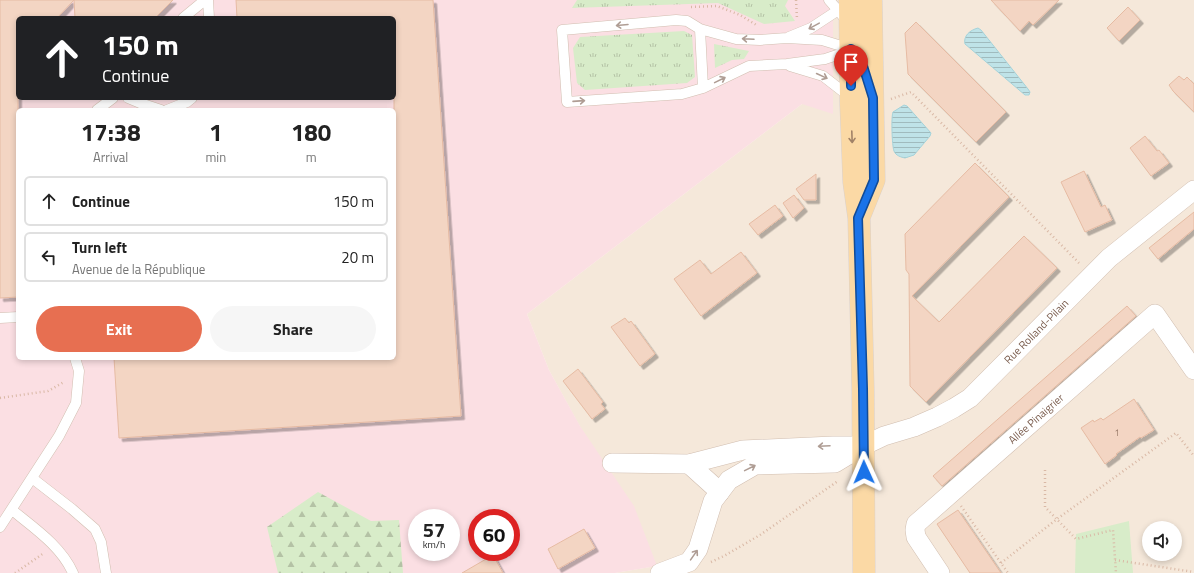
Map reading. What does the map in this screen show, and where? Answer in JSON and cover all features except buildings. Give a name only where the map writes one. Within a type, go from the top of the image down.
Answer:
[{"type":"main road","points":[[855,24],[851,98],[854,182],[858,218],[863,389],[864,573]]},
{"type":"main road","points":[[855,24],[881,99],[874,180],[858,218]]},
{"type":"street","name":"Rue Rolland-Pilain","points":[[689,562],[698,549],[713,501],[729,480],[755,466],[835,463],[863,446],[884,436],[914,427],[954,408],[970,398],[1091,275],[1115,253],[1194,190]]},
{"type":"street","name":"Allée Pinaigrier","points":[[940,573],[916,537],[916,524],[1155,314],[1194,370]]},
{"type":"street","points":[[612,463],[689,464],[743,450],[863,446]]},
{"type":"street","points":[[689,464],[720,492]]},
{"type":"street","points":[[660,573],[689,562]]},
{"type":"lane","points":[[186,16],[206,0],[209,16]]},
{"type":"lane","points":[[828,0],[855,24]]},
{"type":"lane","points":[[676,20],[687,21],[700,29],[736,39],[760,40],[787,38],[822,40],[855,24],[838,55],[825,59],[787,64],[749,66],[703,88],[682,94],[567,102],[562,30],[676,20]]},
{"type":"lane","points":[[787,38],[811,28],[855,24]]},
{"type":"lane","points":[[700,29],[703,88]]},
{"type":"lane","points":[[787,64],[823,76],[851,98]]},
{"type":"lane","points":[[100,108],[110,100]]},
{"type":"lane","points":[[172,108],[190,100]]},
{"type":"lane","points":[[140,101],[156,108]]},
{"type":"lane","points":[[0,318],[16,317]]},
{"type":"lane","points":[[0,528],[59,436],[76,403],[79,371],[76,360]]},
{"type":"lane","points":[[32,478],[95,529],[101,542],[106,573]]},
{"type":"lane","points":[[12,510],[53,545],[64,557],[73,573]]},
{"type":"path","points":[[690,7],[717,6],[740,15],[761,28]]},
{"type":"path","points":[[881,99],[911,92],[1091,275]]},
{"type":"path","points":[[0,398],[48,391],[60,385],[79,371]]},
{"type":"path","points":[[1001,563],[1057,519],[1176,433],[1194,456]]},
{"type":"path","points":[[1045,470],[1045,507],[1076,539],[1113,530],[1116,573]]},
{"type":"path","points":[[689,562],[704,564],[724,556],[760,535],[840,479]]},
{"type":"path","points":[[952,493],[1008,573]]},
{"type":"path","points":[[15,573],[53,545]]},
{"type":"path","points":[[1115,560],[1194,572]]},
{"type":"shaded area","points":[[0,0],[833,0],[833,114],[802,104],[527,314],[549,370],[580,426],[634,506],[657,566],[615,573],[0,573]]},
{"type":"shaded area","points":[[833,0],[1194,0],[1194,573],[615,573],[656,566],[549,370],[527,314],[802,104]]},
{"type":"green space","points":[[577,0],[788,0],[785,6],[795,21],[764,24],[718,3],[572,8]]},
{"type":"green space","points":[[684,31],[692,35],[695,77],[687,83],[585,90],[577,83],[573,48],[580,37]]},
{"type":"green space","points":[[714,44],[749,51],[744,59],[732,60],[715,68]]},
{"type":"green space","points":[[318,492],[371,521],[399,520],[403,573],[278,573],[267,527]]},
{"type":"green space","points":[[1129,521],[1133,573],[1075,573],[1076,534]]},
{"type":"water","points":[[978,28],[1028,89],[1030,92],[1029,95],[1025,95],[965,44],[966,36],[972,30]]},
{"type":"water","points":[[904,105],[907,106],[931,133],[914,155],[905,158],[900,157],[894,151],[892,132],[893,112]]},
{"type":"route","points":[[851,86],[851,49],[863,66],[873,98],[874,180],[858,218],[864,472]]}]
